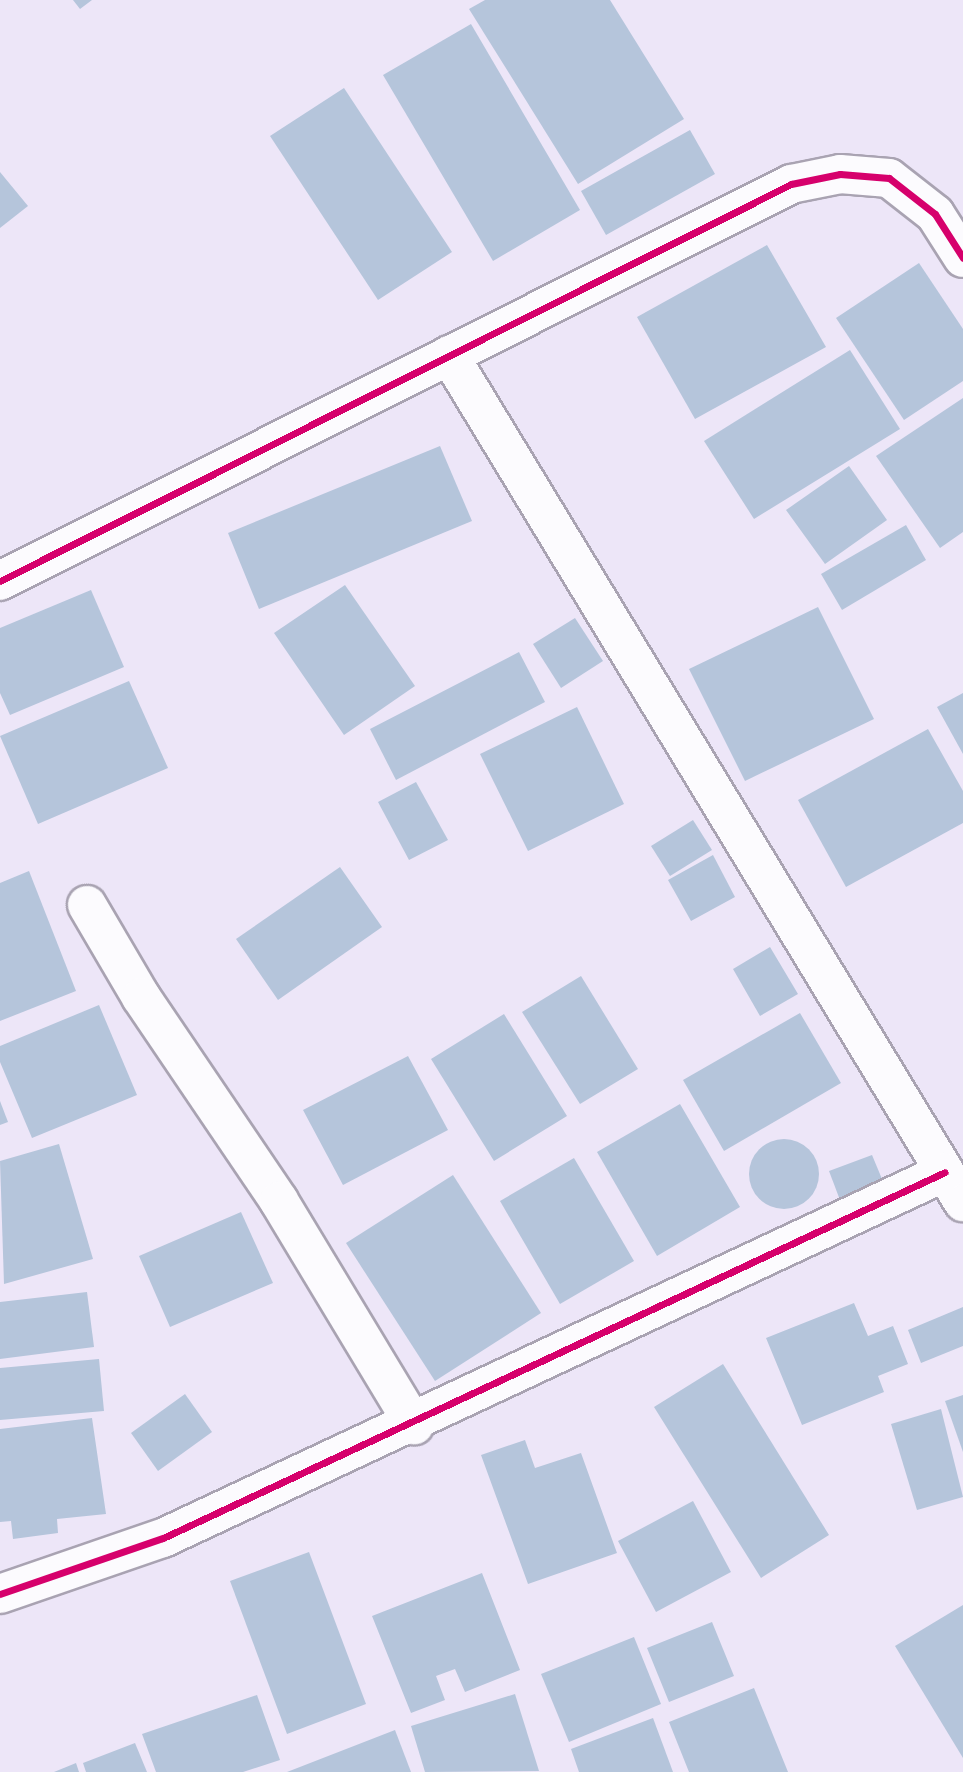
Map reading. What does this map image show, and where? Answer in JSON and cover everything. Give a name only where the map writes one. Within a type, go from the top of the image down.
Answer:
[{"type":"street","points":[[0,581],[791,184],[840,174],[889,178],[935,214],[963,258]]},
{"type":"street","points":[[0,1594],[163,1538],[954,1187],[449,355]]},
{"type":"street","points":[[87,905],[141,998],[279,1201],[414,1425]]},
{"type":"building","points":[[73,0],[92,0],[80,9]]},
{"type":"building","points":[[485,0],[610,0],[684,119],[578,184],[469,9]]},
{"type":"building","points":[[471,24],[580,210],[493,261],[383,75]]},
{"type":"building","points":[[344,88],[452,252],[378,300],[270,136]]},
{"type":"building","points":[[690,130],[715,174],[606,235],[581,191]]},
{"type":"building","points":[[0,172],[28,206],[0,228]]},
{"type":"building","points":[[767,245],[826,347],[695,419],[637,317]]},
{"type":"building","points":[[919,263],[963,329],[963,381],[904,420],[836,318]]},
{"type":"building","points":[[850,350],[900,429],[754,519],[704,441]]},
{"type":"building","points":[[963,398],[963,532],[940,548],[876,456]]},
{"type":"building","points":[[440,446],[472,521],[259,609],[228,533]]},
{"type":"building","points":[[849,466],[887,520],[825,564],[786,510]]},
{"type":"building","points":[[906,525],[926,560],[842,610],[821,574]]},
{"type":"building","points":[[345,585],[415,686],[344,735],[274,633]]},
{"type":"building","points":[[91,590],[124,667],[10,715],[0,693],[0,628]]},
{"type":"building","points":[[818,607],[874,719],[745,781],[689,669]]},
{"type":"building","points":[[575,618],[603,661],[561,688],[533,644]]},
{"type":"building","points":[[519,652],[545,702],[396,780],[370,729]]},
{"type":"building","points":[[129,681],[168,768],[38,824],[0,736]]},
{"type":"building","points":[[963,693],[963,754],[937,707]]},
{"type":"building","points":[[577,707],[624,804],[528,851],[480,754]]},
{"type":"building","points":[[928,729],[963,791],[963,823],[846,887],[798,800]]},
{"type":"building","points":[[416,782],[448,840],[409,860],[378,802]]},
{"type":"building","points":[[693,820],[712,850],[670,876],[651,846]]},
{"type":"building","points":[[713,855],[735,897],[691,921],[668,880]]},
{"type":"building","points":[[340,867],[382,927],[278,1000],[236,939]]},
{"type":"building","points":[[29,871],[76,991],[0,1021],[0,883]]},
{"type":"building","points":[[770,947],[798,994],[760,1016],[733,969]]},
{"type":"building","points":[[581,976],[638,1069],[580,1104],[522,1012]]},
{"type":"building","points":[[99,1005],[137,1095],[32,1138],[0,1062],[0,1046]]},
{"type":"building","points":[[800,1013],[841,1083],[724,1151],[683,1080]]},
{"type":"building","points":[[504,1014],[567,1116],[494,1161],[431,1059]]},
{"type":"building","points":[[408,1056],[448,1130],[343,1185],[303,1110]]},
{"type":"building","points":[[0,1101],[8,1122],[0,1125]]},
{"type":"building","points":[[680,1104],[740,1207],[657,1256],[597,1152]]},
{"type":"building","points":[[791,1139],[804,1145],[813,1154],[817,1160],[817,1188],[809,1199],[798,1207],[777,1209],[759,1199],[751,1188],[749,1167],[759,1149],[770,1141]]},
{"type":"building","points":[[59,1144],[93,1259],[4,1284],[0,1161]]},
{"type":"building","points":[[872,1155],[887,1191],[843,1208],[829,1171]]},
{"type":"building","points":[[574,1158],[634,1261],[560,1304],[500,1201]]},
{"type":"building","points":[[453,1175],[541,1313],[435,1381],[346,1243]]},
{"type":"building","points":[[241,1212],[273,1283],[170,1327],[139,1256]]},
{"type":"building","points":[[87,1292],[94,1347],[0,1359],[0,1302]]},
{"type":"building","points":[[854,1303],[868,1336],[893,1326],[908,1364],[878,1376],[884,1392],[802,1425],[766,1338]]},
{"type":"building","points":[[963,1307],[963,1346],[921,1363],[908,1330]]},
{"type":"building","points":[[99,1359],[104,1411],[0,1420],[0,1368]]},
{"type":"building","points":[[723,1364],[829,1535],[761,1578],[654,1407]]},
{"type":"building","points":[[185,1394],[212,1432],[158,1471],[131,1433]]},
{"type":"building","points":[[963,1395],[963,1452],[945,1401]]},
{"type":"building","points":[[941,1409],[963,1497],[917,1510],[891,1424]]},
{"type":"building","points":[[92,1418],[106,1514],[57,1519],[58,1533],[13,1539],[11,1521],[0,1522],[0,1429]]},
{"type":"building","points":[[525,1440],[535,1468],[581,1453],[617,1553],[528,1584],[481,1455]]},
{"type":"building","points":[[693,1501],[731,1572],[656,1612],[618,1541]]},
{"type":"building","points":[[309,1552],[366,1704],[287,1734],[230,1581]]},
{"type":"building","points":[[482,1573],[520,1670],[465,1692],[455,1669],[436,1676],[445,1700],[411,1713],[372,1616]]},
{"type":"building","points":[[963,1605],[963,1758],[895,1646]]},
{"type":"building","points":[[712,1622],[734,1676],[669,1702],[647,1648]]},
{"type":"building","points":[[634,1637],[661,1704],[569,1742],[541,1674]]},
{"type":"building","points":[[754,1688],[788,1772],[689,1772],[669,1722]]},
{"type":"building","points":[[515,1694],[539,1771],[425,1772],[411,1726]]},
{"type":"building","points":[[257,1695],[280,1760],[243,1772],[156,1772],[142,1734]]},
{"type":"building","points":[[653,1718],[673,1772],[579,1772],[571,1749]]},
{"type":"building","points":[[395,1730],[411,1772],[287,1772]]},
{"type":"building","points":[[135,1743],[147,1772],[86,1772],[83,1763]]},
{"type":"building","points":[[76,1763],[79,1772],[54,1772]]},
{"type":"cycle path","points":[[0,581],[791,184],[840,174],[889,178],[935,214],[963,258]]},
{"type":"cycle path","points":[[0,1594],[163,1538],[945,1172]]}]
